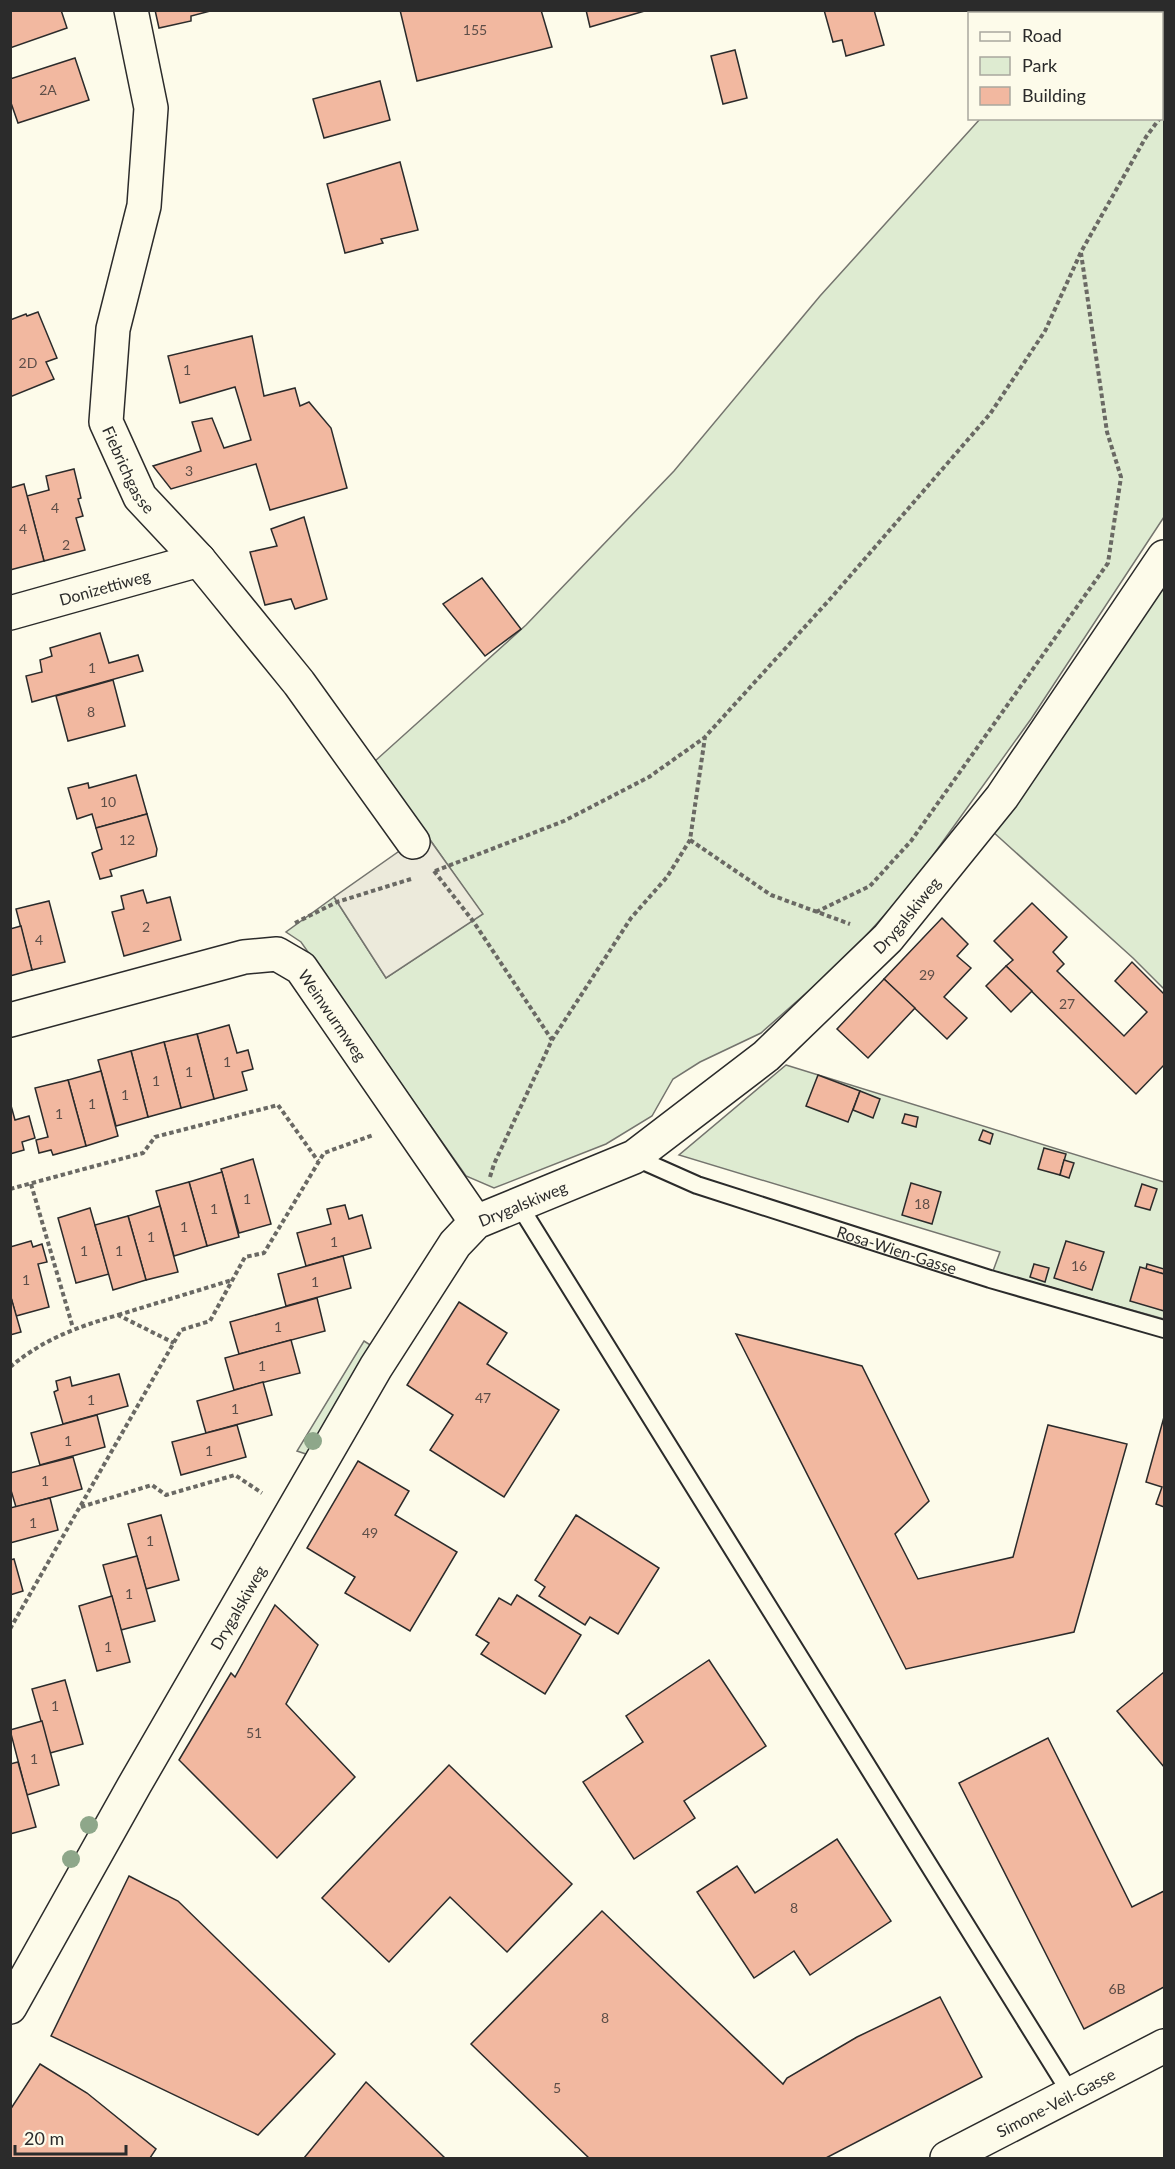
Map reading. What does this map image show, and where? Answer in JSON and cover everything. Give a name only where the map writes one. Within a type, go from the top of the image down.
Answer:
[{"type":"street","name":"Fiebrichgasse","points":[[131,10],[151,108],[144,206],[113,328],[106,422],[140,497],[199,560],[299,683],[412,842]]},
{"type":"street","name":"Drygalskiweg","points":[[10,2007],[135,1784],[376,1368],[455,1244],[476,1222],[634,1157],[766,1056],[888,938],[1002,797],[1164,557]]},
{"type":"street","name":"Donizettiweg","points":[[10,613],[199,560]]},
{"type":"street","name":"Weinwurmweg","points":[[10,1020],[244,957],[277,954],[301,968],[476,1222]]},
{"type":"street","name":"Simone-Veil-Gasse","points":[[947,2158],[1164,2046]]},
{"type":"lane","name":"Rosa-Wien-Gasse","points":[[634,1157],[698,1185],[765,1207],[990,1279],[1164,1329]]},
{"type":"lane","points":[[519,1205],[1071,2094]]},
{"type":"path","points":[[424,874],[564,821],[649,777],[705,737],[831,598],[990,414],[1045,331],[1081,252],[1146,137],[1159,120]]},
{"type":"path","points":[[816,912],[870,886],[911,842],[1108,563],[1121,477],[1107,432],[1081,252]]},
{"type":"path","points":[[476,1222],[494,1164],[552,1040],[631,918],[668,877],[690,840],[705,737]]},
{"type":"path","points":[[690,840],[771,896],[888,938]]},
{"type":"path","points":[[412,842],[473,921],[552,1040]]},
{"type":"path","points":[[337,902],[413,878]]},
{"type":"path","points":[[10,1189],[143,1153],[155,1137],[278,1105],[318,1161]]},
{"type":"path","points":[[10,1629],[181,1330],[210,1320],[245,1257],[264,1253],[324,1152],[378,1133]]},
{"type":"path","points":[[31,1184],[73,1328]]},
{"type":"path","points":[[10,1367],[30,1351],[73,1328],[233,1280]]},
{"type":"path","points":[[118,1315],[174,1343]]},
{"type":"path","points":[[80,1507],[152,1485],[166,1495],[235,1475],[263,1493]]},
{"type":"green space","points":[[1164,11],[1164,517],[1031,719],[913,883],[847,957],[761,1033],[700,1062],[673,1079],[652,1116],[606,1144],[494,1188],[466,1176],[301,942],[286,932],[334,897],[386,978],[482,914],[375,761],[526,625],[674,471],[820,296],[979,120],[1163,120],[1163,12],[1128,12]]},
{"type":"green space","points":[[1164,584],[1164,989],[1133,958],[992,831]]},
{"type":"green space","points":[[786,1065],[1164,1182],[1164,1319],[993,1271],[1000,1252],[679,1155]]},
{"type":"green space","points":[[364,1341],[375,1348],[312,1456],[297,1451]]},
{"type":"shaded area","points":[[425,833],[483,914],[386,978],[334,897]]},
{"type":"building","points":[[10,10],[61,10],[67,28],[10,48]]},
{"type":"building","points":[[155,10],[214,10],[191,16],[191,21],[159,28]]},
{"type":"building","points":[[400,10],[541,10],[552,47],[417,81]]},
{"type":"building","points":[[586,10],[648,10],[590,27]]},
{"type":"building","points":[[824,10],[874,10],[884,45],[846,56],[842,40],[833,42]]},
{"type":"building","points":[[735,50],[747,98],[723,104],[711,56]]},
{"type":"building","points":[[75,58],[89,100],[18,123],[10,100],[10,79]]},
{"type":"building","points":[[380,81],[390,120],[324,138],[313,99]]},
{"type":"building","points":[[400,162],[418,230],[381,239],[383,243],[345,253],[327,184]]},
{"type":"building","points":[[38,312],[57,358],[46,362],[54,379],[10,397],[10,320]]},
{"type":"building","points":[[252,336],[264,396],[295,388],[300,406],[309,402],[331,428],[347,488],[270,510],[256,464],[171,489],[153,466],[201,451],[192,422],[212,418],[224,448],[251,440],[235,387],[180,403],[168,356]]},
{"type":"building","points":[[74,469],[83,516],[76,518],[85,550],[44,561],[27,496],[49,490],[46,476]]},
{"type":"building","points":[[24,484],[44,561],[10,570],[10,488]]},
{"type":"building","points":[[304,517],[327,599],[295,609],[291,599],[265,605],[250,552],[277,546],[271,529]]},
{"type":"building","points":[[482,578],[521,629],[485,656],[443,604]]},
{"type":"building","points":[[100,633],[109,663],[138,655],[143,671],[32,702],[26,676],[42,672],[40,660],[52,656],[50,648]]},
{"type":"building","points":[[113,680],[125,726],[68,741],[56,696]]},
{"type":"building","points":[[136,775],[147,814],[96,828],[92,814],[77,819],[68,788],[88,783],[89,788]]},
{"type":"building","points":[[147,814],[157,849],[156,856],[110,870],[112,876],[100,879],[92,853],[102,849],[96,828]]},
{"type":"building","points":[[143,890],[147,903],[170,897],[181,940],[124,956],[112,912],[124,909],[121,896]]},
{"type":"building","points":[[49,901],[65,962],[32,970],[16,909]]},
{"type":"building","points":[[1032,903],[1067,937],[1053,952],[1064,964],[1057,971],[1124,1036],[1147,1012],[1115,981],[1132,962],[1164,994],[1164,1065],[1136,1094],[1006,966],[1013,960],[994,941]]},
{"type":"building","points":[[942,918],[968,944],[957,956],[971,968],[944,997],[967,1018],[947,1039],[884,979]]},
{"type":"building","points":[[21,926],[32,970],[10,976],[10,929]]},
{"type":"building","points":[[1006,966],[1032,991],[1011,1012],[986,986]]},
{"type":"building","points":[[884,979],[915,1008],[868,1058],[837,1029]]},
{"type":"building","points":[[229,1025],[237,1053],[248,1050],[253,1069],[242,1072],[247,1090],[214,1099],[197,1034]]},
{"type":"building","points":[[197,1034],[214,1099],[181,1108],[164,1042]]},
{"type":"building","points":[[164,1042],[181,1108],[148,1117],[131,1051]]},
{"type":"building","points":[[131,1051],[148,1117],[116,1126],[98,1060]]},
{"type":"building","points":[[101,1071],[118,1136],[86,1146],[68,1080]]},
{"type":"building","points":[[818,1075],[860,1091],[848,1122],[806,1106]]},
{"type":"building","points":[[68,1080],[86,1146],[53,1155],[51,1150],[39,1153],[36,1140],[48,1137],[35,1088]]},
{"type":"building","points":[[860,1091],[880,1099],[873,1118],[853,1110]]},
{"type":"building","points":[[10,1102],[15,1120],[29,1116],[35,1138],[22,1142],[24,1150],[10,1154]]},
{"type":"building","points":[[905,1114],[918,1117],[916,1127],[902,1123]]},
{"type":"building","points":[[983,1130],[993,1134],[990,1144],[979,1140]]},
{"type":"building","points":[[1044,1148],[1066,1154],[1060,1175],[1038,1169]]},
{"type":"building","points":[[253,1159],[271,1224],[239,1233],[221,1169]]},
{"type":"building","points":[[1064,1160],[1074,1163],[1069,1178],[1060,1175]]},
{"type":"building","points":[[222,1172],[239,1237],[207,1246],[189,1182]]},
{"type":"building","points":[[189,1182],[207,1246],[174,1256],[156,1191]]},
{"type":"building","points":[[911,1183],[941,1192],[932,1224],[902,1215]]},
{"type":"building","points":[[1142,1184],[1157,1189],[1150,1210],[1135,1206]]},
{"type":"building","points":[[345,1205],[349,1219],[362,1215],[371,1248],[306,1266],[297,1233],[331,1224],[327,1209]]},
{"type":"building","points":[[160,1206],[178,1272],[146,1280],[128,1216]]},
{"type":"building","points":[[90,1208],[109,1274],[76,1283],[58,1218]]},
{"type":"building","points":[[128,1216],[146,1280],[113,1290],[95,1225]]},
{"type":"building","points":[[31,1241],[33,1247],[42,1244],[47,1262],[38,1264],[49,1307],[16,1316],[10,1294],[10,1247]]},
{"type":"building","points":[[1066,1241],[1104,1252],[1092,1290],[1054,1278]]},
{"type":"building","points":[[343,1256],[351,1288],[286,1306],[278,1274]]},
{"type":"building","points":[[1034,1264],[1049,1268],[1045,1282],[1030,1277]]},
{"type":"building","points":[[1147,1264],[1164,1269],[1164,1274],[1146,1269]]},
{"type":"building","points":[[1140,1267],[1164,1274],[1164,1311],[1130,1301]]},
{"type":"building","points":[[10,1294],[21,1332],[10,1335]]},
{"type":"building","points":[[317,1298],[325,1331],[239,1354],[230,1322]]},
{"type":"building","points":[[459,1302],[507,1333],[487,1364],[559,1410],[504,1497],[430,1450],[453,1415],[407,1385]]},
{"type":"building","points":[[736,1334],[862,1366],[929,1501],[895,1534],[918,1579],[1013,1557],[1048,1425],[1127,1444],[1074,1632],[906,1669]]},
{"type":"building","points":[[291,1340],[300,1373],[234,1390],[225,1358]]},
{"type":"building","points":[[119,1374],[128,1406],[63,1424],[54,1392],[58,1390],[56,1381],[70,1377],[72,1386]]},
{"type":"building","points":[[263,1382],[272,1415],[206,1433],[197,1401]]},
{"type":"building","points":[[97,1415],[105,1447],[40,1465],[31,1433]]},
{"type":"building","points":[[1164,1417],[1164,1507],[1156,1504],[1162,1487],[1146,1482]]},
{"type":"building","points":[[237,1425],[246,1457],[181,1475],[172,1442]]},
{"type":"building","points":[[73,1457],[82,1489],[16,1507],[10,1487],[10,1473]]},
{"type":"building","points":[[358,1461],[409,1491],[395,1515],[457,1552],[410,1631],[345,1593],[355,1577],[307,1548]]},
{"type":"building","points":[[50,1498],[58,1530],[10,1543],[10,1508]]},
{"type":"building","points":[[161,1515],[179,1580],[146,1589],[128,1524]]},
{"type":"building","points":[[576,1515],[659,1568],[618,1634],[590,1617],[585,1625],[539,1596],[545,1587],[535,1580]]},
{"type":"building","points":[[137,1556],[155,1621],[121,1630],[103,1565]]},
{"type":"building","points":[[14,1559],[23,1591],[10,1595],[10,1560]]},
{"type":"building","points":[[517,1595],[581,1635],[545,1694],[481,1654],[489,1643],[476,1635],[499,1598],[511,1605]]},
{"type":"building","points":[[112,1596],[130,1662],[97,1671],[79,1606]]},
{"type":"building","points":[[275,1605],[318,1645],[286,1704],[355,1777],[277,1858],[179,1760],[231,1673],[235,1677]]},
{"type":"building","points":[[709,1660],[766,1746],[684,1801],[695,1818],[634,1859],[583,1782],[643,1742],[626,1716]]},
{"type":"building","points":[[1164,1672],[1164,1767],[1117,1711]]},
{"type":"building","points":[[65,1680],[83,1744],[50,1753],[32,1689]]},
{"type":"building","points":[[42,1721],[59,1785],[27,1795],[10,1730]]},
{"type":"building","points":[[1048,1738],[1132,1907],[1164,1891],[1164,1987],[1084,2029],[959,1783]]},
{"type":"building","points":[[18,1762],[36,1827],[10,1834],[10,1764]]},
{"type":"building","points":[[449,1765],[572,1884],[507,1952],[450,1897],[389,1962],[322,1898]]},
{"type":"building","points":[[837,1839],[891,1921],[810,1975],[794,1951],[754,1978],[697,1892],[737,1866],[755,1893]]},
{"type":"building","points":[[129,1876],[178,1901],[335,2054],[258,2135],[51,2036]]},
{"type":"building","points":[[602,1911],[783,2084],[787,2078],[857,2037],[940,1997],[982,2077],[826,2158],[589,2158],[471,2044]]},
{"type":"building","points":[[40,2064],[87,2093],[156,2149],[150,2158],[10,2158],[10,2110]]},
{"type":"building","points":[[366,2082],[445,2158],[304,2158]]}]
